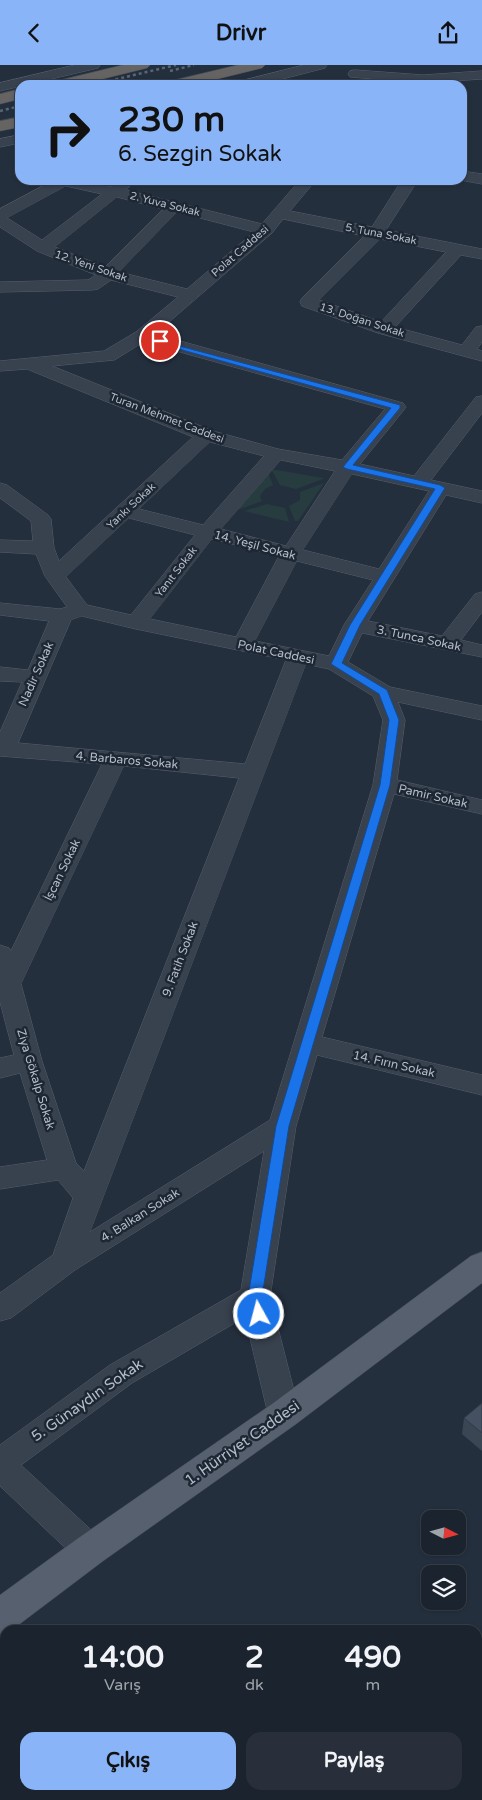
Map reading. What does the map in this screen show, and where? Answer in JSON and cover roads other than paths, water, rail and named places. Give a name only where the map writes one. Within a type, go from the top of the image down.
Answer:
[{"type":"highway","points":[[80,80],[142,65]]},
{"type":"highway","points":[[194,80],[257,65]]},
{"type":"highway","points":[[0,99],[8,83]]},
{"type":"highway","points":[[0,126],[15,122]]},
{"type":"main road","name":"1. Hürriyet Caddesi","points":[[0,1617],[284,1414],[482,1265]]},
{"type":"street","points":[[22,80],[93,65]]},
{"type":"street","points":[[262,80],[320,65]]},
{"type":"street","points":[[439,80],[481,72]]},
{"type":"street","points":[[354,75],[407,80]]},
{"type":"street","points":[[0,143],[15,140]]},
{"type":"street","points":[[467,178],[482,179]]},
{"type":"street","points":[[0,215],[57,185]]},
{"type":"street","name":"2. Yuva Sokak","points":[[83,185],[266,230]]},
{"type":"street","points":[[43,249],[123,185]]},
{"type":"street","name":"Polat Caddesi","points":[[0,366],[33,365],[108,356],[142,337],[266,230],[304,185]]},
{"type":"street","points":[[376,233],[407,185]]},
{"type":"street","points":[[0,287],[92,285],[108,274],[174,206]]},
{"type":"street","name":"5. Tuna Sokak","points":[[280,214],[482,254]]},
{"type":"street","name":"12. Yeni Sokak","points":[[0,220],[43,249],[108,274],[190,295]]},
{"type":"street","name":"13. Doğan Sokak","points":[[376,233],[308,302],[384,329],[473,354]]},
{"type":"street","points":[[384,329],[457,249]]},
{"type":"street","points":[[473,354],[482,331]]},
{"type":"street","points":[[142,337],[397,407],[347,467],[290,555],[242,645]]},
{"type":"street","name":"Turan Mehmet Caddesi","points":[[33,365],[206,435],[276,455],[347,467],[482,497]]},
{"type":"street","points":[[418,483],[482,401]]},
{"type":"street","name":"Yankı Sokak","points":[[55,577],[206,435]]},
{"type":"street","name":"Yanıt Sokak","points":[[136,623],[207,533],[276,455]]},
{"type":"street","points":[[336,664],[355,625],[440,488]]},
{"type":"street","points":[[0,489],[42,519],[44,548],[71,612]]},
{"type":"street","name":"14. Yeşil Sokak","points":[[125,511],[290,555],[385,577]]},
{"type":"street","points":[[0,547],[44,548]]},
{"type":"street","points":[[448,643],[482,598]]},
{"type":"street","name":"Polat Caddesi","points":[[0,609],[71,612],[136,623],[336,664],[384,692],[482,713]]},
{"type":"street","name":"Nadir Sokak","points":[[2,749],[34,677],[71,612]]},
{"type":"street","name":"3. Tunca Sokak","points":[[355,625],[482,651]]},
{"type":"street","name":"9. Fatih Sokak","points":[[65,1262],[88,1196],[298,656]]},
{"type":"street","points":[[0,673],[34,677]]},
{"type":"street","points":[[284,1414],[255,1297],[282,1126],[385,785],[394,720],[384,692]]},
{"type":"street","name":"4. Barbaros Sokak","points":[[2,749],[253,772]]},
{"type":"street","name":"İşcan Sokak","points":[[9,982],[116,758]]},
{"type":"street","name":"Pamir Sokak","points":[[385,785],[482,807]]},
{"type":"street","name":"Ziya Gökalp Sokak","points":[[0,954],[9,982],[28,1061],[64,1168],[88,1196]]},
{"type":"street","name":"14. Fırın Sokak","points":[[306,1043],[480,1080]]},
{"type":"street","points":[[0,1067],[28,1061]]},
{"type":"street","name":"4. Balkan Sokak","points":[[0,1309],[65,1262],[282,1126]]},
{"type":"street","points":[[0,1178],[64,1168]]},
{"type":"street","name":"5. Günaydın Sokak","points":[[0,1464],[121,1374],[255,1297]]},
{"type":"street","points":[[0,1464],[90,1551]]},
{"type":"railway","points":[[113,80],[176,65]]},
{"type":"railway","points":[[170,71],[194,65]]},
{"type":"railway","points":[[0,111],[15,107]]}]
